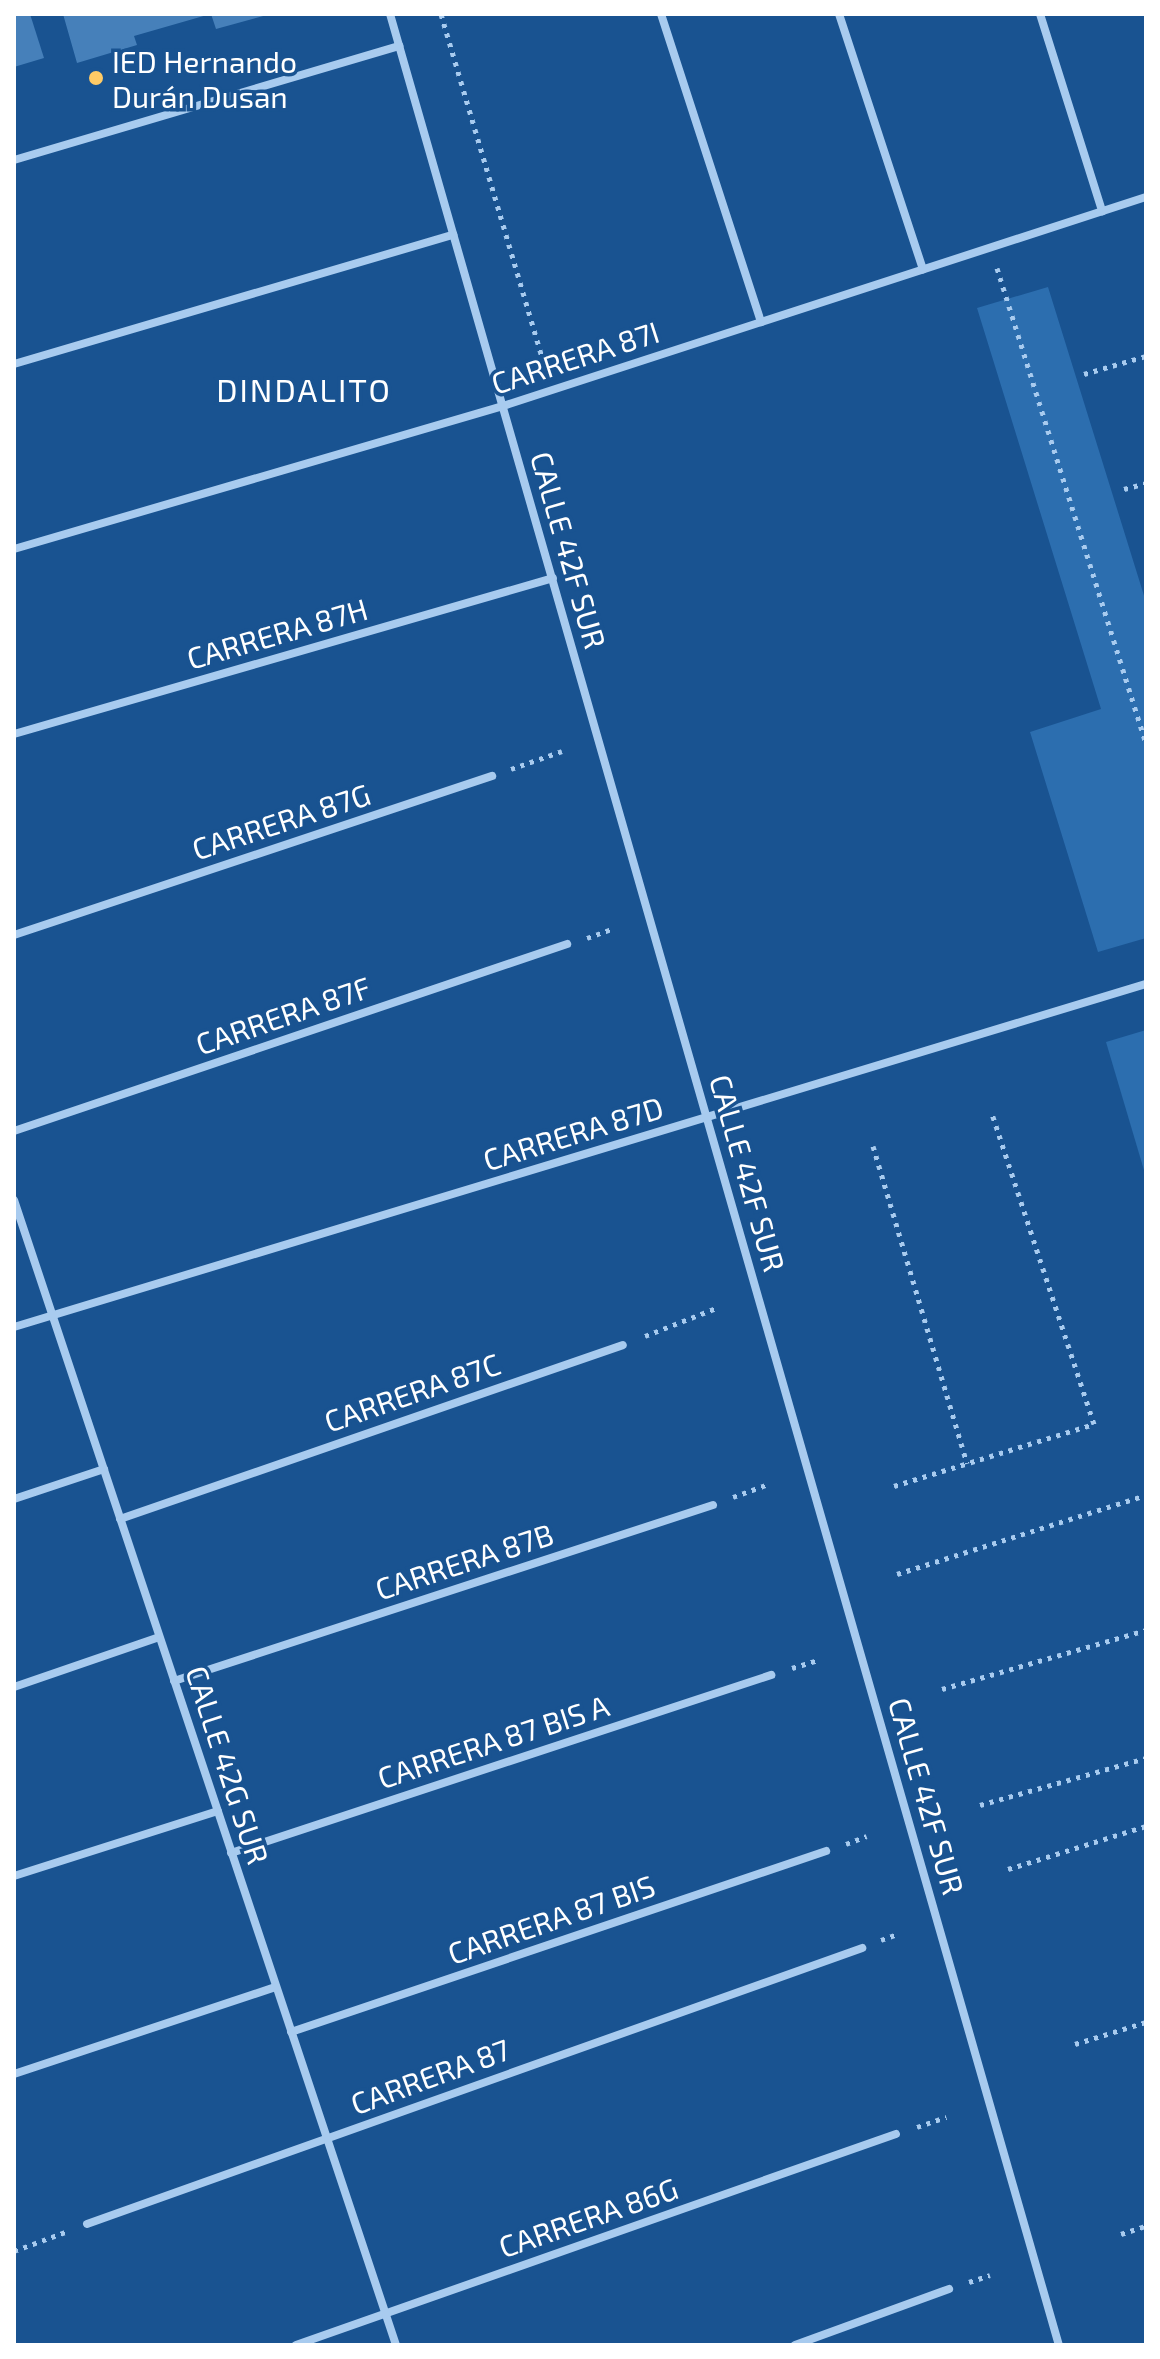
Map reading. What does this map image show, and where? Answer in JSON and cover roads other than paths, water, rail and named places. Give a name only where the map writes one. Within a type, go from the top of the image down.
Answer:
[{"type":"street","name":"CALLE 42F SUR","points":[[390,14],[1059,2345]]},
{"type":"street","points":[[661,14],[761,322]]},
{"type":"street","points":[[839,14],[923,270]]},
{"type":"street","points":[[1040,14],[1102,211]]},
{"type":"street","points":[[14,160],[399,46]]},
{"type":"street","name":"CARRERA 87I","points":[[14,549],[503,406],[1146,197]]},
{"type":"street","points":[[14,364],[453,235]]},
{"type":"street","name":"CARRERA 87H","points":[[14,734],[553,578]]},
{"type":"street","name":"CARRERA 87G","points":[[14,935],[492,776]]},
{"type":"street","name":"CARRERA 87F","points":[[14,1131],[567,944]]},
{"type":"street","name":"CARRERA 87D","points":[[14,1327],[1146,984]]},
{"type":"street","name":"CALLE 42G SUR","points":[[14,1200],[396,2345]]},
{"type":"street","name":"CARRERA 87C","points":[[120,1519],[623,1345]]},
{"type":"street","points":[[14,1499],[104,1469]]},
{"type":"street","name":"CARRERA 87B","points":[[174,1681],[713,1505]]},
{"type":"street","points":[[14,1687],[159,1637]]},
{"type":"street","name":"CARRERA 87 BIS A","points":[[231,1853],[771,1675]]},
{"type":"street","points":[[14,1876],[218,1811]]},
{"type":"street","name":"CARRERA 87 BIS","points":[[291,2032],[826,1851]]},
{"type":"street","name":"CARRERA 87","points":[[87,2224],[862,1948]]},
{"type":"street","points":[[14,2074],[276,1987]]},
{"type":"street","name":"CARRERA 86G","points":[[296,2345],[896,2134]]},
{"type":"street","points":[[795,2345],[949,2289]]},
{"type":"place","name":"IED Hernando Durán Dusan","points":[[96,78]]},
{"type":"district","name":"DINDALITO","points":[[304,389]]}]
